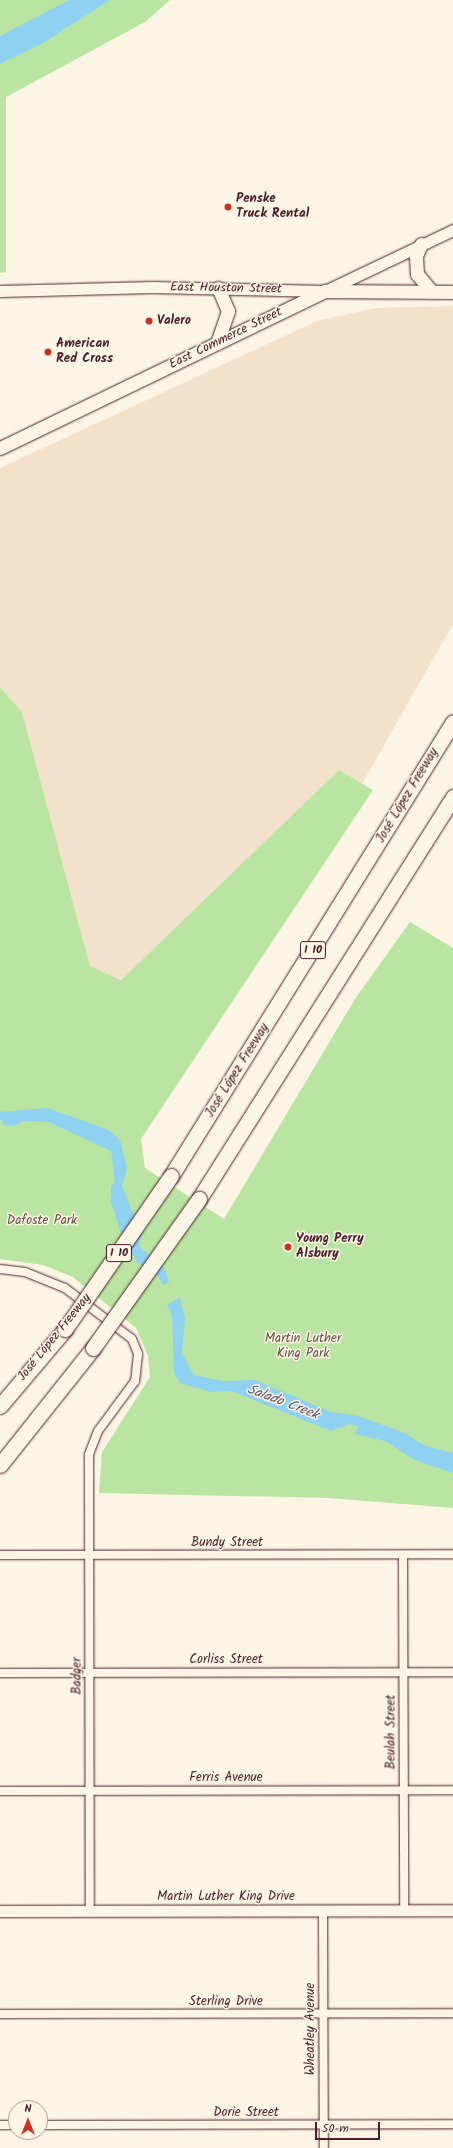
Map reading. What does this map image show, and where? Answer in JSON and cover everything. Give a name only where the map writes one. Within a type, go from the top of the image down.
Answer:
[{"type":"highway","points":[[442,740],[453,715]]},
{"type":"highway","name":"José López Freeway","points":[[0,1406],[64,1329],[171,1176],[453,722]]},
{"type":"highway","name":"I 10","points":[[0,1465],[93,1348],[199,1199],[453,797]]},
{"type":"main road","name":"East Commerce Street","points":[[0,448],[421,244],[453,230]]},
{"type":"main road","points":[[421,244],[416,256],[417,274],[432,292]]},
{"type":"main road","points":[[218,288],[228,311],[218,343]]},
{"type":"main road","name":"East Houston Street","points":[[0,291],[218,288],[453,292]]},
{"type":"main road","name":"Martin Luther King Drive","points":[[0,1911],[453,1910]]},
{"type":"street","name":"Badger","points":[[0,1269],[25,1272],[57,1284],[132,1339],[138,1354],[135,1381],[93,1442],[89,1460],[91,1554],[90,1911]]},
{"type":"street","name":"Bundy Street","points":[[0,1555],[453,1554]]},
{"type":"street","name":"Beulah Street","points":[[403,1555],[404,1910]]},
{"type":"street","name":"Corliss Street","points":[[0,1673],[453,1672]]},
{"type":"street","name":"Ferris Avenue","points":[[0,1791],[453,1790]]},
{"type":"street","name":"Wheatley Avenue","points":[[323,1910],[324,2148]]},
{"type":"street","name":"Sterling Drive","points":[[0,2014],[453,2013]]},
{"type":"street","name":"Dorie Street","points":[[48,2125],[453,2124]]},
{"type":"shaded area","points":[[453,306],[453,624],[362,784],[339,770],[121,980],[90,966],[22,712],[0,687],[0,468],[317,321],[375,308]]},
{"type":"green space","points":[[0,0],[170,0],[145,22],[6,97],[6,272],[0,273]]},
{"type":"green space","name":"Martin Luther King Park","points":[[0,687],[22,712],[90,966],[121,980],[339,770],[373,790],[141,1139],[145,1168],[224,1219],[355,999],[410,922],[453,948],[453,1508],[329,1498],[99,1493],[102,1452],[150,1377],[148,1356],[136,1328],[73,1277],[43,1265],[0,1259]]},
{"type":"water","points":[[69,0],[110,0],[43,43],[0,64],[0,36]]},
{"type":"water","points":[[47,1108],[109,1130],[120,1140],[127,1169],[122,1186],[142,1235],[139,1246],[165,1269],[169,1282],[163,1285],[159,1277],[136,1261],[121,1233],[111,1202],[111,1187],[115,1181],[111,1151],[49,1122],[25,1121],[13,1126],[4,1125],[0,1119],[0,1112]]},
{"type":"water","name":"Salado Creek","points":[[180,1297],[185,1318],[182,1353],[194,1375],[222,1381],[255,1380],[331,1412],[358,1416],[405,1433],[423,1445],[453,1453],[453,1473],[415,1460],[385,1441],[355,1434],[358,1426],[349,1424],[331,1431],[232,1391],[211,1392],[180,1383],[174,1373],[172,1315],[167,1305]]},
{"type":"place","name":"Penske Truck Rental","points":[[228,207]]},
{"type":"place","name":"Valero","points":[[149,321]]},
{"type":"place","name":"American Red Cross","points":[[48,352]]},
{"type":"place","name":"Young Perry Alsbury","points":[[288,1247]]},
{"type":"park label","name":"Dafoste Park","points":[[42,1221]]}]
